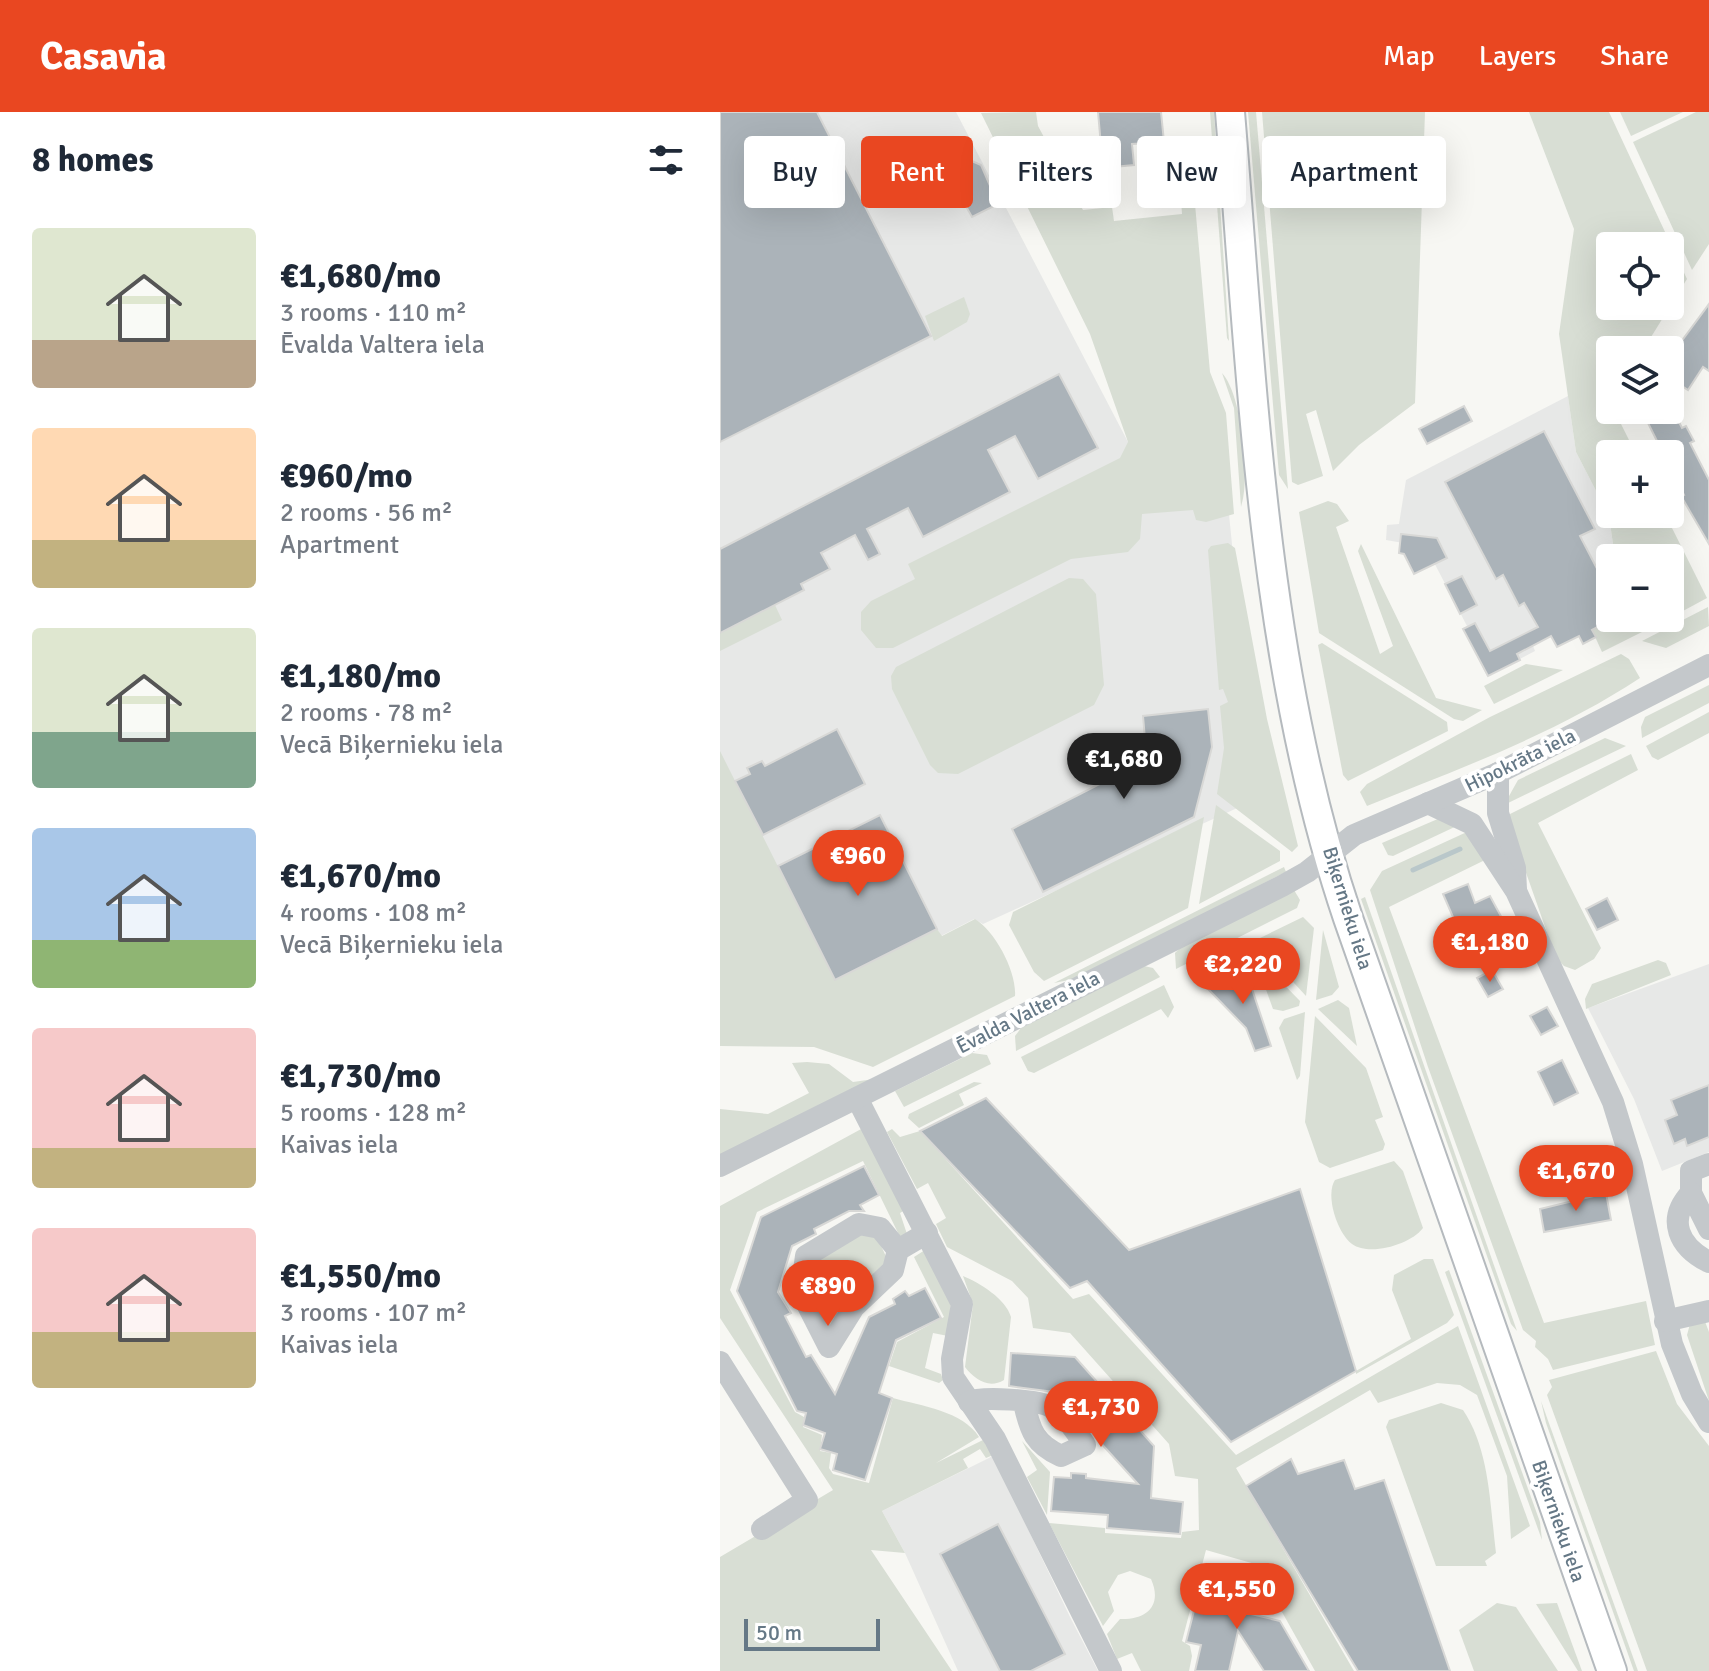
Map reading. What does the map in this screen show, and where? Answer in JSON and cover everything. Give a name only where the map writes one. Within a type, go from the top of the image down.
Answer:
[{"type":"main road","name":"Biķernieku iela","points":[[1230,112],[1254,403],[1276,595],[1313,793],[1342,900],[1612,1671]]},
{"type":"street","name":"Hipokrāta iela","points":[[1330,851],[1361,831],[1498,773],[1709,665]]},
{"type":"street","points":[[1498,773],[1498,813],[1515,868],[1516,891]]},
{"type":"street","points":[[1428,803],[1472,824],[1516,891],[1613,1102],[1692,1394],[1709,1422]]},
{"type":"street","name":"Ēvalda Valtera iela","points":[[720,1166],[1294,879],[1330,851]]},
{"type":"street","points":[[857,1098],[962,1304],[952,1359],[953,1377],[995,1439],[1111,1671]]},
{"type":"street","points":[[1709,1164],[1691,1171],[1709,1229]]},
{"type":"street","points":[[1699,1197],[1678,1213],[1680,1237],[1694,1254],[1709,1262]]},
{"type":"street","points":[[898,1250],[880,1228],[859,1224],[806,1256],[801,1292],[829,1347],[854,1307],[893,1270],[898,1250],[927,1233]]},
{"type":"street","points":[[1674,1319],[1709,1300]]},
{"type":"street","points":[[1674,1319],[1709,1311]]},
{"type":"street","points":[[720,1362],[807,1500],[762,1529]]},
{"type":"street","points":[[969,1402],[985,1397],[1024,1403]]},
{"type":"shaded area","points":[[720,112],[956,112],[969,136],[861,136],[861,208],[973,208],[973,145],[989,175],[989,208],[1006,208],[1128,442],[1223,455],[1233,554],[1246,804],[983,924],[974,919],[941,936],[937,929],[720,1036]]},
{"type":"shaded area","points":[[1036,112],[1043,136],[992,136],[981,113]]},
{"type":"shaded area","points":[[1210,112],[1214,112],[1216,136],[1212,136]]},
{"type":"shaded area","points":[[1248,112],[1256,112],[1288,489],[1279,475]]},
{"type":"shaded area","points":[[1262,112],[1425,112],[1424,136],[1264,136]]},
{"type":"shaded area","points":[[1529,112],[1609,112],[1665,232],[1596,232],[1596,320],[1662,320],[1652,336],[1596,336],[1596,424],[1621,424],[1629,440],[1596,440],[1596,491],[1576,452],[1559,334],[1574,229]]},
{"type":"shaded area","points":[[1620,112],[1683,112],[1631,136]]},
{"type":"shaded area","points":[[1696,112],[1709,112],[1709,244],[1692,270],[1684,253],[1684,232],[1674,232],[1633,142]]},
{"type":"shaded area","points":[[1028,208],[1112,208],[1114,221],[1182,214],[1182,208],[1195,208],[1210,372],[1226,413],[1234,514],[1206,522],[1196,520],[1193,510],[1142,514],[1140,539],[1128,552],[1071,559],[893,648],[876,648],[861,630],[861,612],[871,601],[915,579],[908,564],[1120,458],[1128,442],[1090,334]]},
{"type":"shaded area","points":[[1217,208],[1220,208],[1229,341]]},
{"type":"shaded area","points":[[1270,208],[1422,208],[1415,403],[1359,445],[1333,471],[1316,410],[1306,414],[1323,476],[1298,485],[1292,482]]},
{"type":"shaded area","points":[[964,297],[970,314],[967,322],[934,341],[925,316]]},
{"type":"shaded area","points":[[1222,373],[1235,399],[1243,438],[1245,478],[1241,507],[1234,408]]},
{"type":"shaded area","points":[[1568,396],[1576,452],[1596,491],[1596,528],[1611,528],[1613,544],[1596,544],[1596,632],[1601,632],[1583,644],[1578,636],[1557,647],[1551,636],[1533,646],[1535,651],[1487,676],[1463,629],[1467,626],[1426,547],[1386,540],[1387,525],[1399,524],[1406,480]]},
{"type":"shaded area","points":[[1328,501],[1337,504],[1349,521],[1336,527],[1380,654],[1393,646],[1358,551],[1361,544],[1436,698],[1482,710],[1463,721],[1454,719],[1319,633],[1299,512]]},
{"type":"shaded area","points":[[1611,528],[1672,528],[1680,544],[1613,544]]},
{"type":"shaded area","points":[[1228,543],[1235,548],[1267,719],[1298,846],[1292,852],[1217,794],[1224,748],[1220,706],[1228,702],[1223,689],[1219,690],[1208,550],[1211,546]]},
{"type":"shaded area","points":[[1684,552],[1707,598],[1684,610]]},
{"type":"shaded area","points":[[1069,578],[1083,579],[1096,594],[1104,685],[1094,705],[958,774],[938,773],[930,765],[892,689],[891,676],[896,667]]},
{"type":"shaded area","points":[[775,605],[782,620],[720,651],[720,633]]},
{"type":"shaded area","points":[[1708,607],[1709,626],[1666,648],[1642,641],[1659,632],[1684,632],[1684,619]]},
{"type":"shaded area","points":[[1596,628],[1596,632],[1642,632],[1602,652],[1592,630]]},
{"type":"shaded area","points":[[1322,643],[1447,722],[1448,731],[1348,781],[1343,775],[1318,645]]},
{"type":"shaded area","points":[[1621,654],[1629,659],[1640,678],[1608,698],[1507,749],[1367,806],[1360,792],[1367,784],[1490,717]]},
{"type":"shaded area","points":[[1526,664],[1563,670],[1494,704],[1484,686]]},
{"type":"shaded area","points":[[1709,685],[1709,703],[1642,738],[1641,727],[1645,717]]},
{"type":"shaded area","points":[[1709,712],[1709,733],[1658,760],[1652,757],[1646,746]]},
{"type":"shaded area","points":[[1605,738],[1626,746],[1504,805],[1518,780]]},
{"type":"shaded area","points":[[720,751],[835,980],[937,929],[942,936],[975,919],[990,933],[1003,953],[1015,986],[1015,996],[873,1067],[814,1047],[720,1046]]},
{"type":"shaded area","points":[[1631,754],[1638,770],[1538,823],[1601,948],[1594,959],[1575,970],[1564,966],[1556,958],[1506,816]]},
{"type":"shaded area","points":[[1216,805],[1280,851],[1280,861],[1199,904]]},
{"type":"shaded area","points":[[1204,817],[1188,908],[1044,981],[1034,972],[1009,925],[1013,912]]},
{"type":"shaded area","points":[[1440,818],[1461,824],[1393,856],[1388,855],[1382,843]]},
{"type":"shaded area","points":[[1469,831],[1485,860],[1389,907],[1544,1323],[1646,1301],[1655,1345],[1553,1370],[1548,1359],[1535,1347],[1536,1341],[1523,1330],[1428,1067],[1370,890],[1382,871]]},
{"type":"shaded area","points":[[1284,867],[1286,872],[1074,979],[1054,983]]},
{"type":"shaded area","points":[[1294,890],[1300,900],[1297,908],[1176,969],[1175,953],[1180,948]]},
{"type":"shaded area","points":[[1365,897],[1517,1331],[1511,1324],[1361,899]]},
{"type":"shaded area","points":[[1303,917],[1314,928],[1306,996],[1258,944],[1260,938]]},
{"type":"shaded area","points":[[1323,930],[1339,987],[1332,995],[1316,1000]]},
{"type":"shaded area","points":[[1240,947],[1249,962],[1205,987],[1197,973],[1201,966]]},
{"type":"shaded area","points":[[1259,959],[1300,1001],[1299,1006],[1283,1011],[1273,1009],[1256,962]]},
{"type":"shaded area","points":[[1658,960],[1666,963],[1671,975],[1586,1009],[1585,999],[1592,984]]},
{"type":"shaded area","points":[[1709,964],[1709,1152],[1662,1171],[1634,1099],[1588,1008]]},
{"type":"shaded area","points":[[1144,966],[1153,968],[1160,977],[1016,1051],[1015,1036],[1021,1028]]},
{"type":"shaded area","points":[[1164,985],[1174,1007],[1168,1018],[1161,1009],[1034,1073],[1028,1071],[1021,1057]]},
{"type":"shaded area","points":[[1338,1000],[1349,1008],[1357,1046],[1318,1009]]},
{"type":"shaded area","points":[[1305,1012],[1300,1076],[1297,1080],[1279,1028],[1284,1019]]},
{"type":"shaded area","points":[[1315,1016],[1366,1068],[1383,1117],[1375,1120],[1385,1144],[1383,1150],[1330,1168],[1319,1162],[1305,1122]]},
{"type":"shaded area","points":[[972,1053],[987,1055],[991,1064],[904,1107],[895,1091]]},
{"type":"shaded area","points":[[792,1063],[829,1064],[853,1082],[874,1079],[720,1157],[720,1109],[768,1114],[809,1093]]},
{"type":"shaded area","points":[[974,1082],[982,1083],[959,1094],[964,1105],[919,1128],[908,1118],[909,1114]]},
{"type":"shaded area","points":[[863,1128],[905,1210],[900,1213],[907,1234],[900,1237],[863,1161],[757,1212],[730,1290],[795,1412],[804,1417],[803,1427],[822,1435],[820,1451],[831,1453],[829,1468],[833,1474],[869,1483],[893,1398],[952,1415],[972,1428],[979,1437],[936,1463],[983,1440],[993,1455],[986,1458],[980,1449],[963,1459],[968,1468],[882,1511],[905,1553],[871,1550],[952,1671],[720,1671],[720,1557],[833,1490],[720,1318],[720,1206]]},
{"type":"shaded area","points":[[892,1129],[900,1137],[920,1131],[1073,1299],[1089,1294],[1236,1455],[1458,1326],[1530,1526],[1511,1539],[1507,1476],[1477,1395],[1460,1385],[1437,1383],[1378,1403],[1370,1390],[1236,1468],[1354,1671],[1315,1671],[1282,1612],[1254,1601],[1255,1564],[1206,1550],[1182,1641],[1190,1646],[1189,1671],[1141,1671],[1132,1653],[1117,1659],[1107,1634],[1120,1619],[1138,1617],[1150,1610],[1155,1597],[1151,1579],[1130,1571],[1118,1575],[1108,1592],[1114,1611],[1103,1626],[1049,1523],[1105,1528],[1105,1533],[1181,1538],[1182,1532],[1199,1530],[1198,1479],[1175,1476],[1169,1444],[1070,1333],[1033,1328],[1028,1298],[1012,1281],[947,1247],[936,1224],[946,1218],[928,1183],[917,1189],[887,1132]]},
{"type":"shaded area","points":[[1394,1161],[1403,1171],[1423,1228],[1400,1244],[1379,1249],[1360,1248],[1347,1239],[1337,1223],[1332,1187],[1335,1180]]},
{"type":"shaded area","points":[[861,1230],[878,1239],[888,1261],[873,1277],[842,1297],[835,1323],[826,1328],[808,1289],[810,1259]]},
{"type":"shaded area","points":[[925,1250],[951,1303],[948,1336],[933,1333],[925,1368],[941,1374],[943,1380],[939,1383],[889,1366],[897,1342],[944,1317],[914,1257]]},
{"type":"shaded area","points":[[1424,1259],[1433,1259],[1454,1315],[1447,1323],[1356,1374],[1356,1371],[1411,1339],[1392,1290],[1394,1275]]},
{"type":"shaded area","points":[[1449,1270],[1540,1522],[1542,1540],[1445,1272]]},
{"type":"shaded area","points":[[963,1276],[998,1298],[1011,1317],[1004,1380],[998,1383],[983,1382],[965,1367],[973,1304]]},
{"type":"shaded area","points":[[1704,1319],[1709,1332],[1709,1401],[1687,1335],[1690,1324]]},
{"type":"shaded area","points":[[1656,1351],[1677,1404],[1709,1446],[1709,1671],[1647,1671],[1547,1395],[1552,1387],[1549,1380]]},
{"type":"shaded area","points":[[1541,1401],[1638,1671],[1634,1671],[1546,1423]]},
{"type":"shaded area","points":[[1441,1403],[1463,1410],[1484,1460],[1496,1553],[1485,1561],[1487,1566],[1436,1566],[1386,1427],[1389,1420]]},
{"type":"shaded area","points":[[1022,1441],[1050,1472],[1047,1515],[1027,1477],[1037,1470]]},
{"type":"shaded area","points":[[993,1456],[1098,1671],[958,1671],[905,1553],[882,1511]]},
{"type":"shaded area","points":[[1497,1603],[1516,1607],[1558,1671],[1474,1671],[1459,1630]]},
{"type":"shaded area","points":[[1557,1603],[1582,1671],[1578,1671],[1536,1604]]},
{"type":"building","points":[[720,112],[817,112],[829,136],[744,136],[744,208],[845,208],[845,167],[861,198],[861,208],[866,208],[931,336],[720,442]]},
{"type":"building","points":[[1098,112],[1161,112],[1163,136],[1137,136],[1137,144],[1132,144],[1134,165],[1121,166],[1121,136],[1100,136]]},
{"type":"building","points":[[973,162],[981,165],[989,183],[990,208],[972,217],[967,208],[973,208]]},
{"type":"building","points":[[1709,304],[1709,371],[1703,367],[1688,390],[1684,387],[1684,338]]},
{"type":"building","points":[[1059,374],[1098,448],[1038,479],[1015,436],[988,450],[1010,492],[923,537],[908,508],[867,529],[880,554],[868,560],[855,535],[821,553],[830,569],[801,584],[804,590],[720,633],[720,549]]},
{"type":"building","points":[[1464,406],[1472,421],[1427,444],[1419,429]]},
{"type":"building","points":[[1648,424],[1686,426],[1694,441],[1690,443],[1709,480],[1709,544],[1684,501],[1684,440],[1656,440]]},
{"type":"building","points":[[1544,431],[1595,529],[1580,536],[1596,567],[1596,628],[1592,630],[1596,637],[1583,644],[1579,636],[1557,647],[1551,636],[1517,654],[1520,660],[1488,676],[1463,629],[1475,623],[1490,651],[1538,627],[1524,603],[1519,606],[1503,575],[1496,579],[1445,482]]},
{"type":"building","points":[[1401,534],[1437,538],[1447,558],[1414,574],[1404,554],[1399,553]]},
{"type":"building","points":[[1462,576],[1477,605],[1460,614],[1445,584]]},
{"type":"building","points":[[1208,709],[1212,747],[1194,817],[1043,892],[1012,829],[1123,772],[1131,740],[1145,739],[1143,716]]},
{"type":"building","points":[[837,729],[865,784],[763,835],[735,781],[750,774],[747,768],[762,761],[765,766]]},
{"type":"building","points":[[880,815],[937,929],[835,980],[778,866]]},
{"type":"building","points":[[1468,884],[1475,903],[1490,896],[1503,920],[1487,928],[1483,920],[1459,931],[1443,894]]},
{"type":"building","points":[[1607,898],[1618,920],[1597,930],[1586,909]]},
{"type":"building","points":[[1245,968],[1271,1046],[1255,1051],[1246,1028],[1207,988]]},
{"type":"building","points":[[1492,970],[1503,989],[1488,997],[1477,978]]},
{"type":"building","points":[[1547,1007],[1558,1026],[1541,1035],[1530,1016]]},
{"type":"building","points":[[1562,1060],[1578,1093],[1554,1105],[1538,1072]]},
{"type":"building","points":[[1709,1085],[1709,1137],[1687,1146],[1685,1139],[1674,1144],[1665,1120],[1677,1115],[1671,1100]]},
{"type":"building","points":[[986,1098],[1129,1250],[1300,1189],[1356,1371],[1231,1442],[1087,1281],[1070,1288],[920,1131]]},
{"type":"building","points":[[864,1166],[879,1195],[860,1205],[864,1211],[849,1211],[814,1229],[816,1234],[792,1246],[778,1292],[791,1313],[785,1316],[806,1357],[811,1355],[835,1394],[869,1317],[895,1304],[893,1299],[905,1291],[909,1296],[925,1288],[941,1318],[896,1340],[879,1393],[892,1398],[865,1480],[833,1470],[837,1454],[820,1449],[825,1433],[803,1425],[806,1413],[797,1411],[737,1291],[761,1217]]},
{"type":"building","points":[[1606,1193],[1611,1220],[1544,1232],[1540,1209]]},
{"type":"building","points":[[1011,1353],[1075,1357],[1154,1446],[1151,1498],[1183,1502],[1180,1534],[1107,1528],[1108,1515],[1051,1511],[1054,1477],[1071,1478],[1071,1473],[1086,1474],[1086,1478],[1138,1484],[1098,1440],[1102,1436],[1079,1410],[1054,1392],[1009,1386]]},
{"type":"building","points":[[1291,1459],[1298,1474],[1344,1460],[1355,1489],[1384,1480],[1450,1671],[1358,1671],[1246,1486]]},
{"type":"building","points":[[998,1524],[1065,1654],[1031,1671],[1000,1671],[940,1554]]},
{"type":"building","points":[[1204,1571],[1237,1578],[1230,1609],[1280,1621],[1309,1671],[1264,1671],[1238,1631],[1229,1671],[1195,1671],[1201,1645],[1186,1642]]},
{"type":"waterway","points":[[1413,870],[1460,849]]}]
